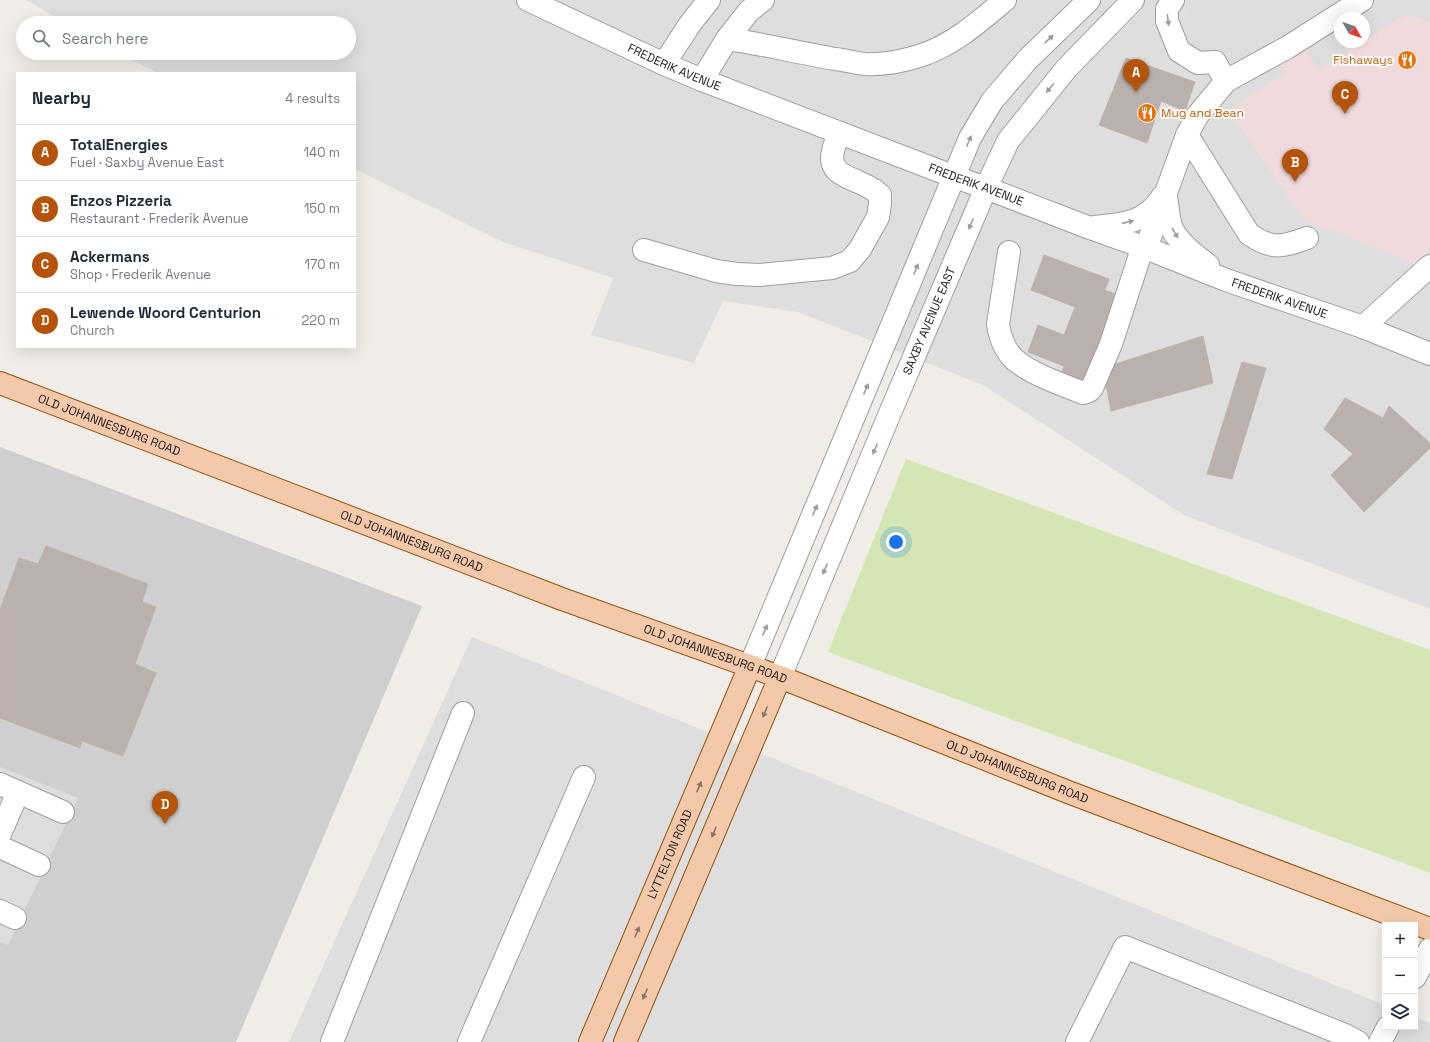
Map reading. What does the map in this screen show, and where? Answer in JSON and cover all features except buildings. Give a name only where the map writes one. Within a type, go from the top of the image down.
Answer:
[{"type":"main road","name":"OLD JOHANNESBURG ROAD","points":[[0,383],[562,599],[780,676],[1068,792],[1430,929]]},
{"type":"main road","name":"LYTTELTON ROAD","points":[[590,1042],[750,666]]},
{"type":"main road","points":[[625,1042],[780,676]]},
{"type":"street","name":"FREDERIK AVENUE","points":[[528,0],[664,64],[702,80],[1090,228],[1145,247],[1226,280],[1362,327],[1430,354]]},
{"type":"street","points":[[664,64],[690,24],[709,0]]},
{"type":"street","points":[[702,80],[727,39],[749,11],[763,0]]},
{"type":"street","points":[[727,39],[758,43],[823,57],[865,64],[895,62],[923,55],[952,40],[984,18],[1005,0]]},
{"type":"street","points":[[750,666],[970,138],[992,101],[1028,59],[1090,0]]},
{"type":"street","name":"SAXBY AVENUE EAST","points":[[780,676],[890,413],[986,188],[1008,141],[1066,69],[1133,0]]},
{"type":"street","points":[[1173,0],[1167,9],[1167,21],[1179,51],[1198,63],[1215,62],[1226,81]]},
{"type":"street","points":[[1009,252],[998,324],[1005,346],[1014,359],[1030,370],[1082,393],[1092,388],[1111,344],[1136,264],[1145,247],[1187,135],[1197,116],[1226,81],[1288,47],[1362,0]]},
{"type":"street","points":[[644,250],[716,271],[759,275],[832,268],[850,261],[860,249],[878,217],[880,195],[872,188],[838,172],[833,165],[832,151],[840,133]]},
{"type":"street","points":[[1187,135],[1249,234],[1270,245],[1286,245],[1307,238]]},
{"type":"street","points":[[1090,228],[1136,221],[1158,204],[1167,191]]},
{"type":"street","points":[[1167,191],[1171,224],[1178,239],[1188,250],[1226,280]]},
{"type":"street","points":[[1362,327],[1430,266]]},
{"type":"street","points":[[332,1042],[463,713]]},
{"type":"street","points":[[469,1042],[584,777]]},
{"type":"street","points":[[0,834],[9,788],[63,812]]},
{"type":"street","points":[[0,847],[39,865]]},
{"type":"street","points":[[1077,1042],[1124,947],[1344,1035],[1358,1042]]},
{"type":"street","points":[[1418,971],[1430,949]]},
{"type":"street","points":[[1380,1042],[1386,1030]]},
{"type":"shaded area","points":[[26,0],[1430,0],[1430,609],[1184,515],[983,385],[798,312],[723,301],[694,363],[591,335],[613,278],[503,242],[356,169],[356,72],[156,72],[132,60],[356,60],[356,16],[54,16]]},
{"type":"shaded area","points":[[1196,0],[1430,0],[1430,22],[1407,14],[1370,37],[1370,12],[1334,12],[1334,48],[1352,48],[1318,69],[1306,50],[1281,65],[1286,72],[1229,110],[1183,33],[1188,10]]},
{"type":"shaded area","points":[[1407,14],[1430,22],[1430,249],[1415,263],[1304,220],[1229,110],[1285,72],[1281,65],[1306,50],[1319,69],[1352,48],[1370,48],[1370,37]]},
{"type":"shaded area","points":[[0,447],[422,606],[236,1042],[0,1042]]},
{"type":"shaded area","points":[[472,637],[1382,1004],[1382,1030],[1418,1030],[1418,1018],[1430,1023],[1430,1042],[289,1042]]},
{"type":"shaded area","points":[[0,767],[78,798],[8,945],[0,942]]},
{"type":"green space","points":[[906,459],[1430,650],[1430,873],[828,652]]},
{"type":"place","name":"Fishaways","points":[[1407,60]]},
{"type":"place","name":"TotalEnergies","points":[[1136,92]]},
{"type":"place","name":"Mug and Bean","points":[[1147,113]]},
{"type":"place","name":"Ackermans","points":[[1345,114]]},
{"type":"place","name":"Enzos Pizzeria","points":[[1295,182]]},
{"type":"place","name":"Lewende Woord Centurion","points":[[165,824]]}]
